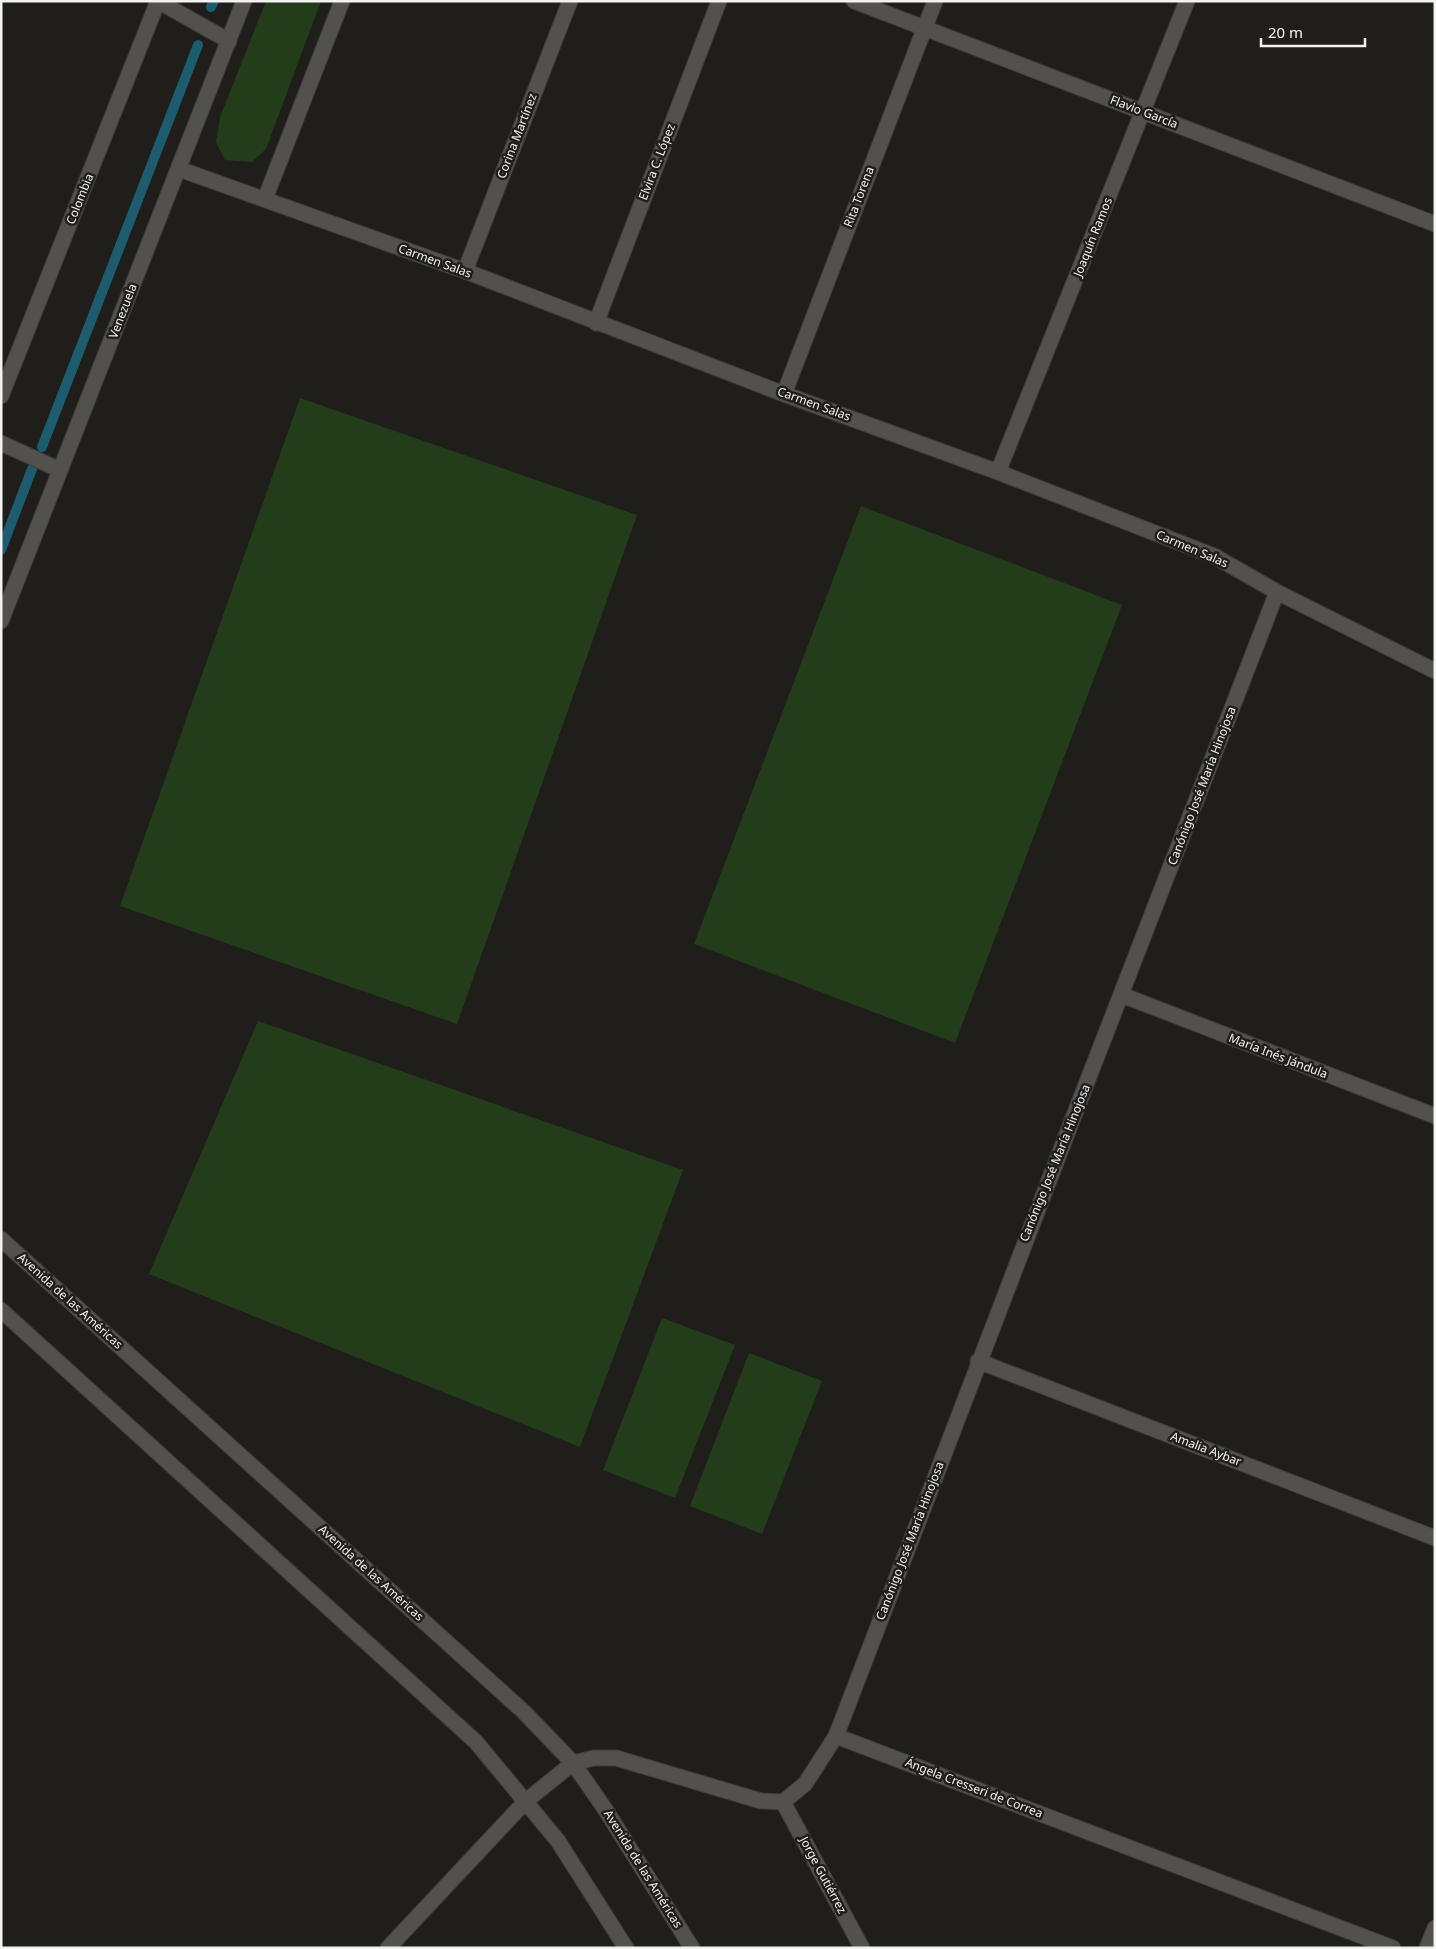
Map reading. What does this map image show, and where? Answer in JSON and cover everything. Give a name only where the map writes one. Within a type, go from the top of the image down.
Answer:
[{"type":"street","points":[[158,1],[229,41]]},
{"type":"street","name":"Colombia","points":[[1,396],[158,1]]},
{"type":"street","name":"Venezuela","points":[[1,621],[244,1]]},
{"type":"street","points":[[265,199],[342,1]]},
{"type":"street","name":"Corina Martínez","points":[[465,272],[570,1]]},
{"type":"street","name":"Elvira C. López","points":[[596,322],[719,1]]},
{"type":"street","name":"Flavio García","points":[[854,1],[1435,224]]},
{"type":"street","name":"Rita Torena","points":[[784,394],[935,1]]},
{"type":"street","name":"Joaquín Ramos","points":[[998,472],[1187,1]]},
{"type":"street","name":"Carmen Salas","points":[[179,169],[465,272],[784,394],[998,472],[1214,556],[1276,592],[1435,671]]},
{"type":"street","points":[[1,443],[60,470]]},
{"type":"street","name":"Canónigo José María Hinojosa","points":[[836,1736],[978,1361],[1122,995],[1276,592]]},
{"type":"street","name":"María Inés Jándula","points":[[1122,995],[1435,1116]]},
{"type":"street","name":"Avenida de las Américas","points":[[1,1239],[524,1712],[573,1763],[605,1809],[692,1948]]},
{"type":"street","points":[[1,1310],[476,1742],[526,1800],[558,1841],[626,1948]]},
{"type":"street","name":"Amalia Aybar","points":[[978,1361],[1435,1538]]},
{"type":"street","points":[[388,1948],[526,1800],[573,1763],[594,1758],[616,1758],[761,1800],[783,1802],[805,1784],[836,1736]]},
{"type":"street","name":"Ángela Cresseri de Correa","points":[[836,1736],[1393,1948]]},
{"type":"street","name":"Jorge Gutiérrez","points":[[783,1802],[862,1948]]},
{"type":"street","points":[[1427,1948],[1435,1928]]},
{"type":"green space","points":[[266,1],[321,1],[266,149],[252,162],[225,160],[216,142],[220,117]]},
{"type":"green space","points":[[300,398],[637,515],[457,1024],[120,906]]},
{"type":"green space","points":[[861,506],[1122,605],[955,1043],[694,944]]},
{"type":"green space","points":[[258,1021],[683,1170],[580,1447],[149,1274]]},
{"type":"green space","points":[[662,1318],[735,1345],[675,1498],[603,1470]]},
{"type":"green space","points":[[749,1353],[822,1381],[762,1534],[690,1506]]},
{"type":"waterway","points":[[211,7],[214,1]]},
{"type":"waterway","points":[[42,447],[198,45]]},
{"type":"waterway","points":[[1,550],[32,469]]}]
